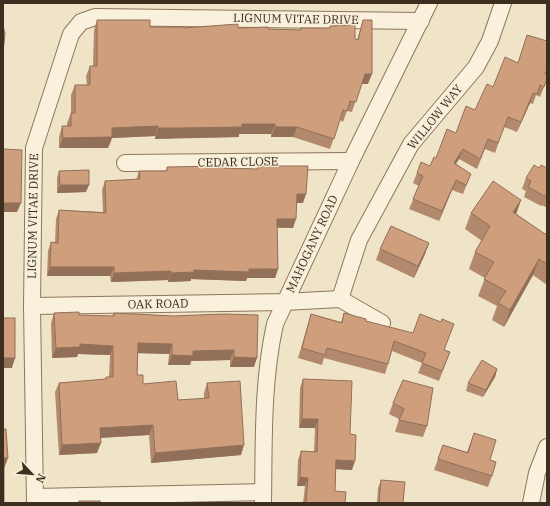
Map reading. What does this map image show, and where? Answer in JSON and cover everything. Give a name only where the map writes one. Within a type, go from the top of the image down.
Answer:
[{"type":"street","name":"MAHOGANY ROAD","points":[[263,498],[264,398],[269,348],[275,324],[351,161],[429,3]]},
{"type":"street","name":"WILLOW WAY","points":[[340,299],[359,240],[411,144],[476,67],[490,41],[503,3]]},
{"type":"street","name":"LIGNUM VITAE DRIVE","points":[[35,500],[32,306],[34,148],[71,34],[81,22],[95,17],[421,21]]},
{"type":"street","name":"CEDAR CLOSE","points":[[125,163],[351,161]]},
{"type":"street","points":[[284,302],[340,299],[382,323]]},
{"type":"street","name":"OAK ROAD","points":[[32,306],[284,302]]},
{"type":"street","points":[[531,503],[537,473],[547,447]]},
{"type":"street","points":[[35,500],[263,498]]},
{"type":"building","points":[[97,20],[150,20],[150,27],[183,28],[238,24],[238,28],[268,27],[268,29],[301,30],[301,28],[330,28],[330,26],[355,25],[355,39],[358,40],[363,20],[372,20],[372,74],[365,74],[356,102],[350,101],[347,111],[343,110],[334,139],[297,127],[275,127],[275,124],[242,124],[242,127],[158,128],[158,126],[112,128],[112,137],[63,138],[62,126],[71,126],[71,113],[75,113],[75,85],[90,85],[90,66],[97,66]]},
{"type":"building","points":[[3,25],[5,34],[3,52]]},
{"type":"building","points":[[527,35],[547,41],[547,69],[545,74],[547,75],[547,79],[544,87],[540,85],[537,94],[533,93],[521,122],[508,117],[498,143],[488,139],[480,159],[463,149],[454,163],[471,174],[466,185],[456,180],[442,211],[413,199],[423,176],[417,173],[421,162],[430,166],[434,157],[436,158],[447,129],[456,133],[466,106],[475,110],[487,84],[493,87],[505,57],[518,63]]},
{"type":"building","points":[[3,149],[22,150],[21,203],[3,203]]},
{"type":"building","points":[[534,165],[539,168],[541,165],[547,168],[547,195],[544,196],[528,187],[531,181],[526,178]]},
{"type":"building","points":[[222,166],[223,168],[258,169],[258,166],[308,166],[306,194],[297,194],[296,219],[277,219],[278,269],[249,269],[249,272],[194,270],[194,272],[171,273],[171,271],[114,273],[114,267],[50,267],[51,242],[58,243],[59,210],[106,213],[105,181],[140,179],[139,171],[167,171],[167,167]]},
{"type":"building","points":[[89,170],[89,185],[60,185],[59,171]]},
{"type":"building","points":[[493,181],[521,200],[513,212],[545,234],[547,232],[547,264],[539,259],[510,310],[498,303],[506,291],[484,279],[494,262],[475,252],[490,226],[471,213]]},
{"type":"building","points":[[391,226],[429,243],[418,266],[380,249]]},
{"type":"building","points":[[79,312],[79,315],[114,316],[114,313],[173,316],[224,314],[258,315],[257,358],[234,357],[234,350],[193,351],[193,356],[172,355],[172,344],[138,343],[137,375],[143,375],[143,384],[176,381],[178,400],[209,398],[207,383],[240,381],[244,445],[155,453],[153,425],[100,428],[101,443],[62,445],[59,383],[106,379],[106,377],[113,377],[113,346],[80,344],[80,347],[56,348],[54,313]]},
{"type":"building","points":[[344,313],[366,319],[366,321],[413,333],[420,314],[441,322],[442,319],[454,324],[444,350],[450,352],[442,371],[422,363],[426,353],[394,341],[388,364],[327,348],[325,355],[302,348],[311,314],[342,323]]},
{"type":"building","points":[[3,318],[15,318],[15,358],[3,358]]},
{"type":"building","points":[[482,360],[497,369],[486,390],[468,383]]},
{"type":"building","points":[[303,379],[352,381],[350,434],[356,435],[355,461],[336,460],[335,491],[346,492],[345,503],[306,503],[308,478],[300,477],[301,451],[317,452],[318,419],[302,419]]},
{"type":"building","points":[[403,380],[433,388],[427,426],[399,420],[404,409],[393,403]]},
{"type":"building","points":[[3,429],[6,429],[8,458],[4,458],[4,503],[3,503]]},
{"type":"building","points":[[474,433],[496,440],[490,460],[496,462],[492,476],[438,459],[443,445],[468,453]]},
{"type":"building","points":[[381,480],[405,482],[403,503],[379,503]]},
{"type":"building","points":[[79,501],[100,501],[100,503],[79,503]]}]
